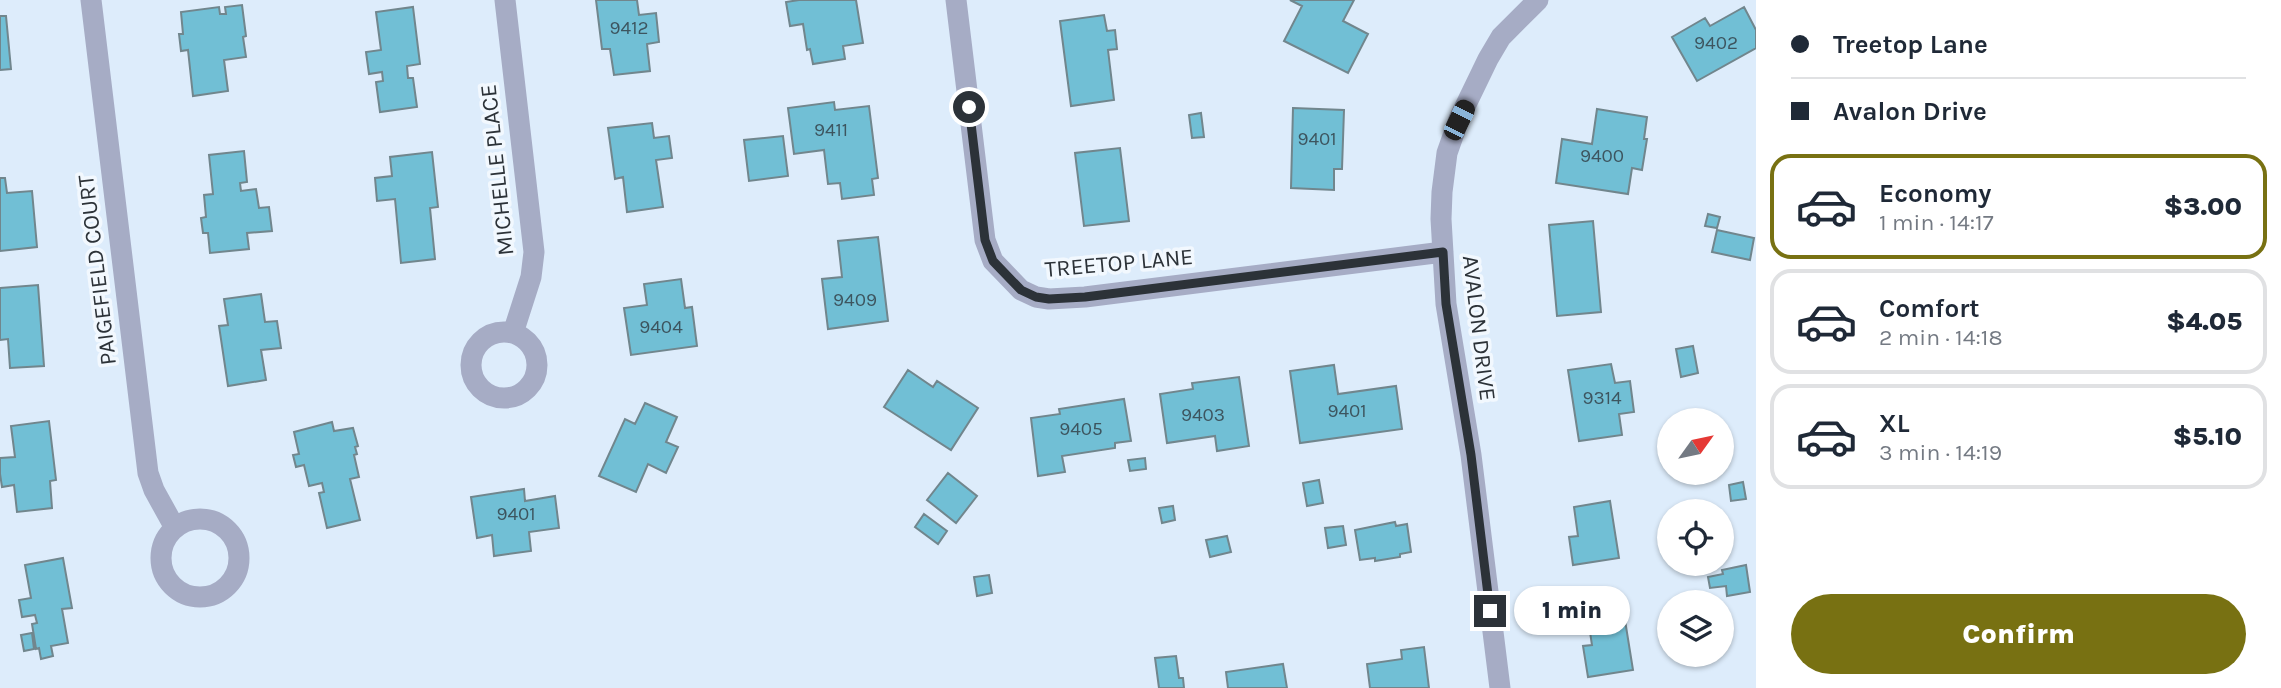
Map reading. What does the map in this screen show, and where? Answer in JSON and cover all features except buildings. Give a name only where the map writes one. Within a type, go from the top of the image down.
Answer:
[{"type":"street","name":"PAIGEFIELD COURT","points":[[91,0],[148,473],[154,490],[175,528]]},
{"type":"street","name":"MICHELLE PLACE","points":[[505,0],[534,252],[531,277],[513,333]]},
{"type":"street","name":"TREETOP LANE","points":[[956,0],[985,240],[993,261],[1021,290],[1049,299],[1085,297],[1443,252]]},
{"type":"street","name":"AVALON DRIVE","points":[[1500,688],[1471,455],[1446,304],[1442,192],[1447,153],[1459,120],[1501,37],[1538,0]]},
{"type":"route","points":[[969,107],[985,240],[993,261],[1021,290],[1036,297],[1085,297],[1443,252],[1446,304],[1471,455],[1490,611]]}]
